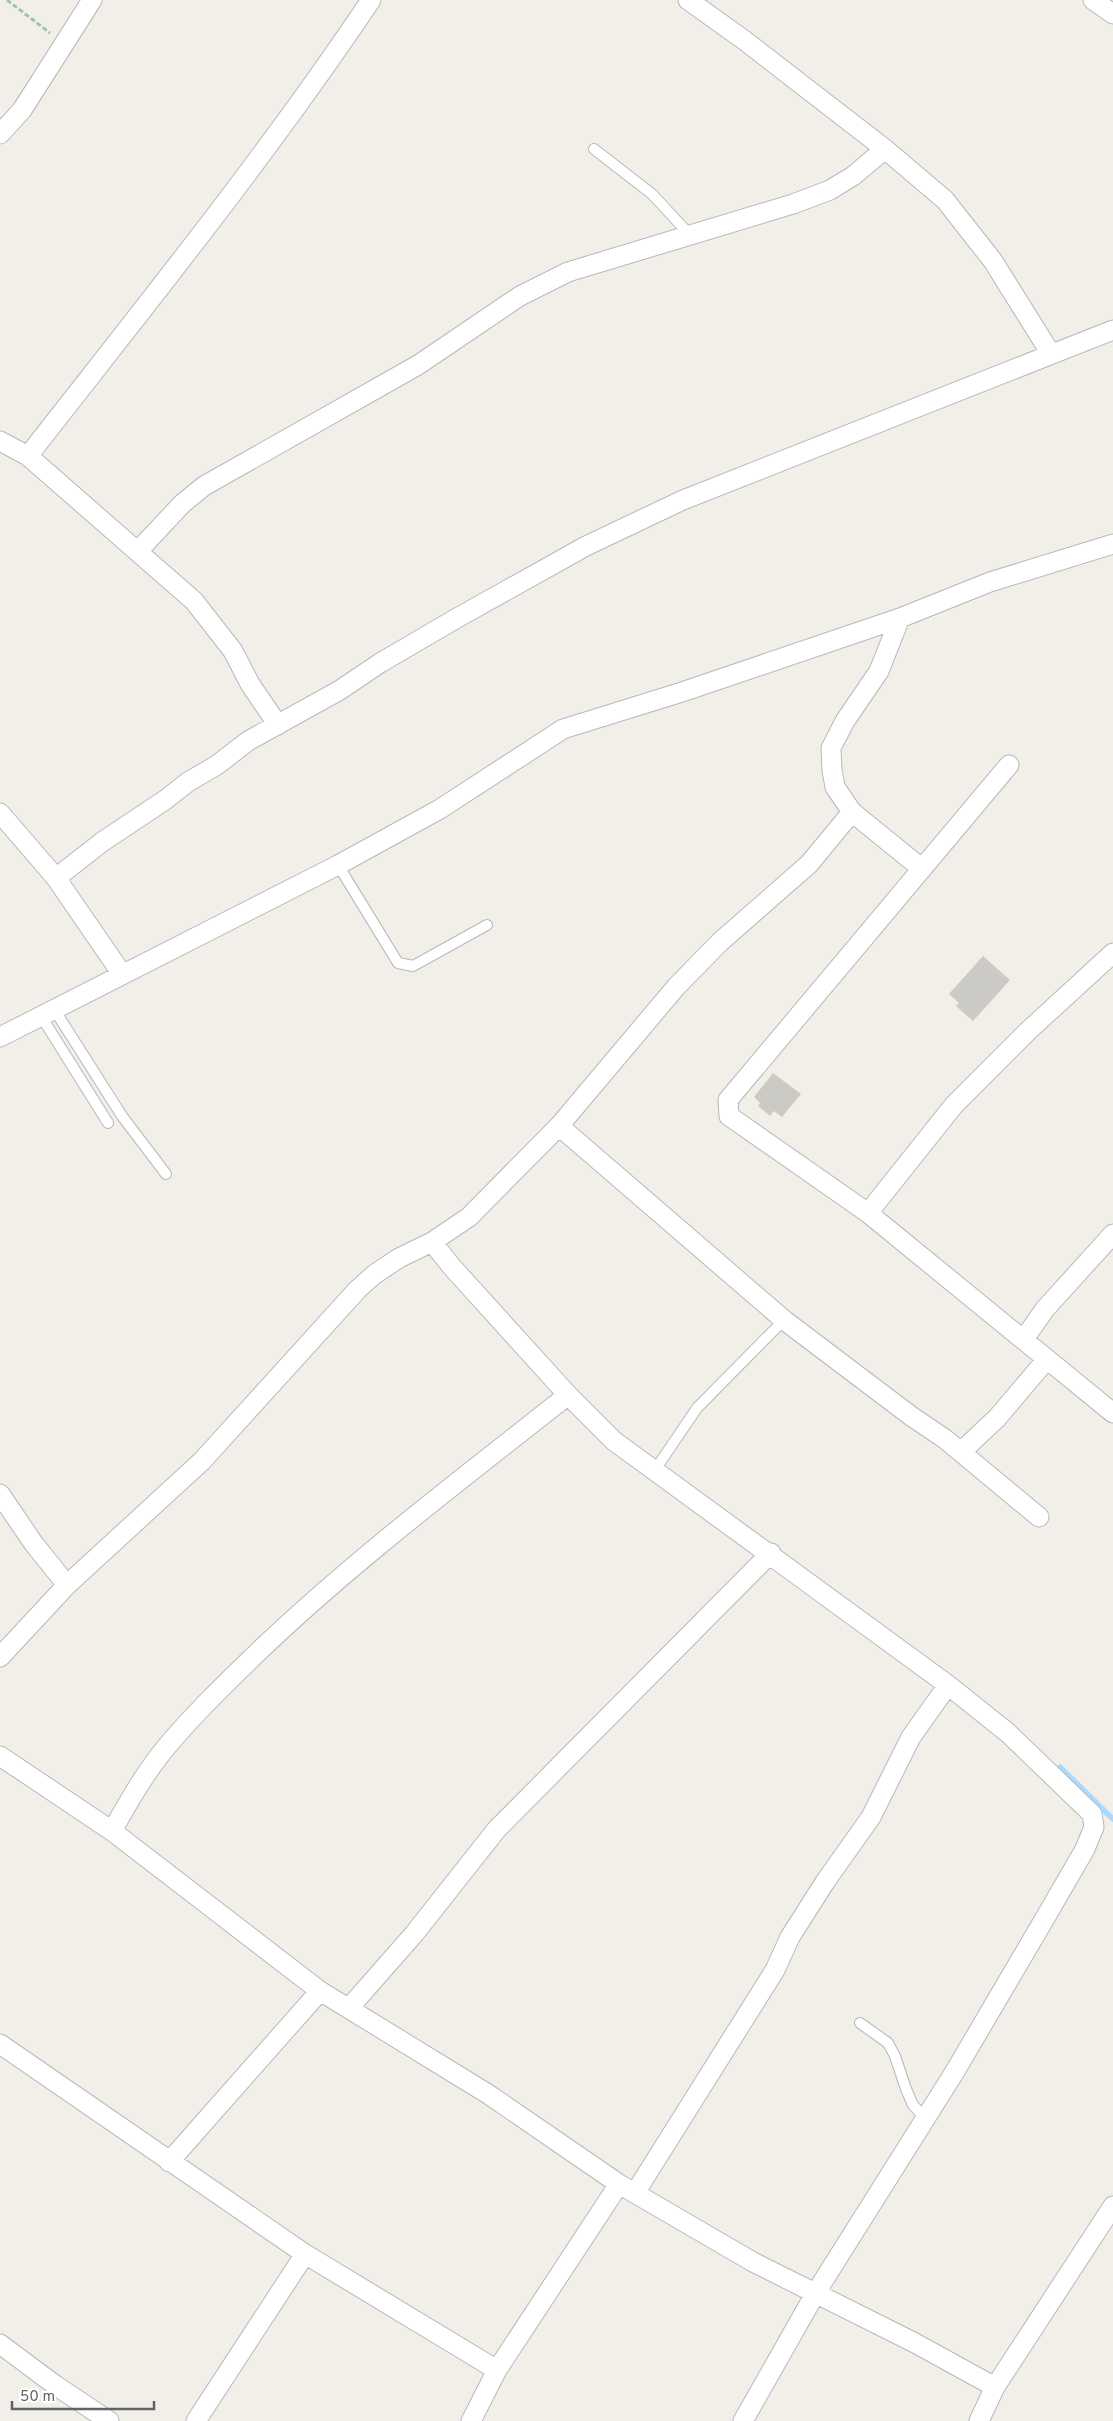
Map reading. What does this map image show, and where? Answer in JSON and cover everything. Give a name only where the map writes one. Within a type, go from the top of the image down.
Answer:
[{"type":"street","points":[[0,134],[22,110],[92,0]]},
{"type":"street","points":[[28,456],[238,186],[322,73],[371,0]]},
{"type":"street","points":[[688,0],[744,40],[885,149],[945,200],[993,261],[1051,354]]},
{"type":"street","points":[[1093,0],[1113,14]]},
{"type":"street","points":[[138,551],[182,504],[204,486],[418,365],[540,284],[568,272],[793,204],[830,190],[854,176],[885,149]]},
{"type":"street","points":[[56,878],[102,842],[165,800],[188,782],[217,766],[248,741],[340,690],[380,663],[456,618],[586,546],[683,500],[1113,330]]},
{"type":"street","points":[[0,442],[28,456],[194,601],[233,650],[250,684],[278,725]]},
{"type":"street","points":[[0,1037],[338,865],[440,809],[564,729],[682,692],[900,618],[990,582],[1113,544]]},
{"type":"street","points":[[900,618],[879,671],[845,721],[831,748],[832,770],[836,787],[852,812],[921,868]]},
{"type":"street","points":[[1009,765],[728,1100],[729,1116],[868,1213],[1113,1413]]},
{"type":"street","points":[[0,1657],[66,1585],[202,1461],[358,1289],[375,1274],[399,1258],[432,1242],[470,1217],[559,1126],[676,987],[720,942],[809,864],[852,812]]},
{"type":"street","points":[[0,813],[56,878],[122,974]]},
{"type":"street","points":[[868,1213],[954,1105],[1028,1031],[1113,953]]},
{"type":"street","points":[[559,1126],[784,1320],[961,1452],[1039,1517]]},
{"type":"street","points":[[1024,1339],[1045,1309],[1113,1234]]},
{"type":"street","points":[[432,1242],[452,1267],[568,1395],[614,1441],[770,1553],[948,1685],[1008,1734],[1092,1814],[1094,1827],[1085,1849],[925,2118],[814,2294],[743,2421]]},
{"type":"street","points":[[961,1452],[997,1418],[1046,1359]]},
{"type":"street","points":[[112,1830],[140,1783],[168,1745],[245,1665],[336,1580],[568,1395]]},
{"type":"street","points":[[0,1494],[34,1544],[66,1585]]},
{"type":"street","points":[[350,2008],[414,1934],[497,1829],[770,1553]]},
{"type":"street","points":[[471,2421],[497,2370],[627,2189],[775,1970],[790,1937],[824,1882],[871,1817],[912,1737],[948,1685]]},
{"type":"street","points":[[0,1756],[112,1830],[320,1991],[488,2094],[627,2189],[814,2294],[915,2343],[995,2387]]},
{"type":"street","points":[[169,2162],[320,1991]]},
{"type":"street","points":[[0,2044],[305,2254],[497,2370]]},
{"type":"street","points":[[979,2421],[995,2387],[1113,2206]]},
{"type":"street","points":[[196,2421],[305,2254]]},
{"type":"street","points":[[0,2344],[109,2421]]},
{"type":"lane","points":[[594,149],[652,194],[690,235]]},
{"type":"lane","points":[[338,865],[398,963],[413,966],[487,925]]},
{"type":"lane","points":[[48,1012],[108,1123]]},
{"type":"lane","points":[[48,1012],[166,1174]]},
{"type":"lane","points":[[655,1470],[697,1408],[784,1320]]},
{"type":"lane","points":[[860,2023],[888,2043],[896,2056],[913,2105],[925,2118]]},
{"type":"path","points":[[7,0],[63,43]]},
{"type":"building","points":[[983,956],[1010,980],[973,1021],[956,1006],[959,1003],[949,994]]},
{"type":"building","points":[[773,1073],[801,1094],[782,1117],[774,1111],[770,1116],[758,1106],[760,1103],[754,1097]]},
{"type":"waterway","points":[[1060,1767],[1113,1819]]}]
